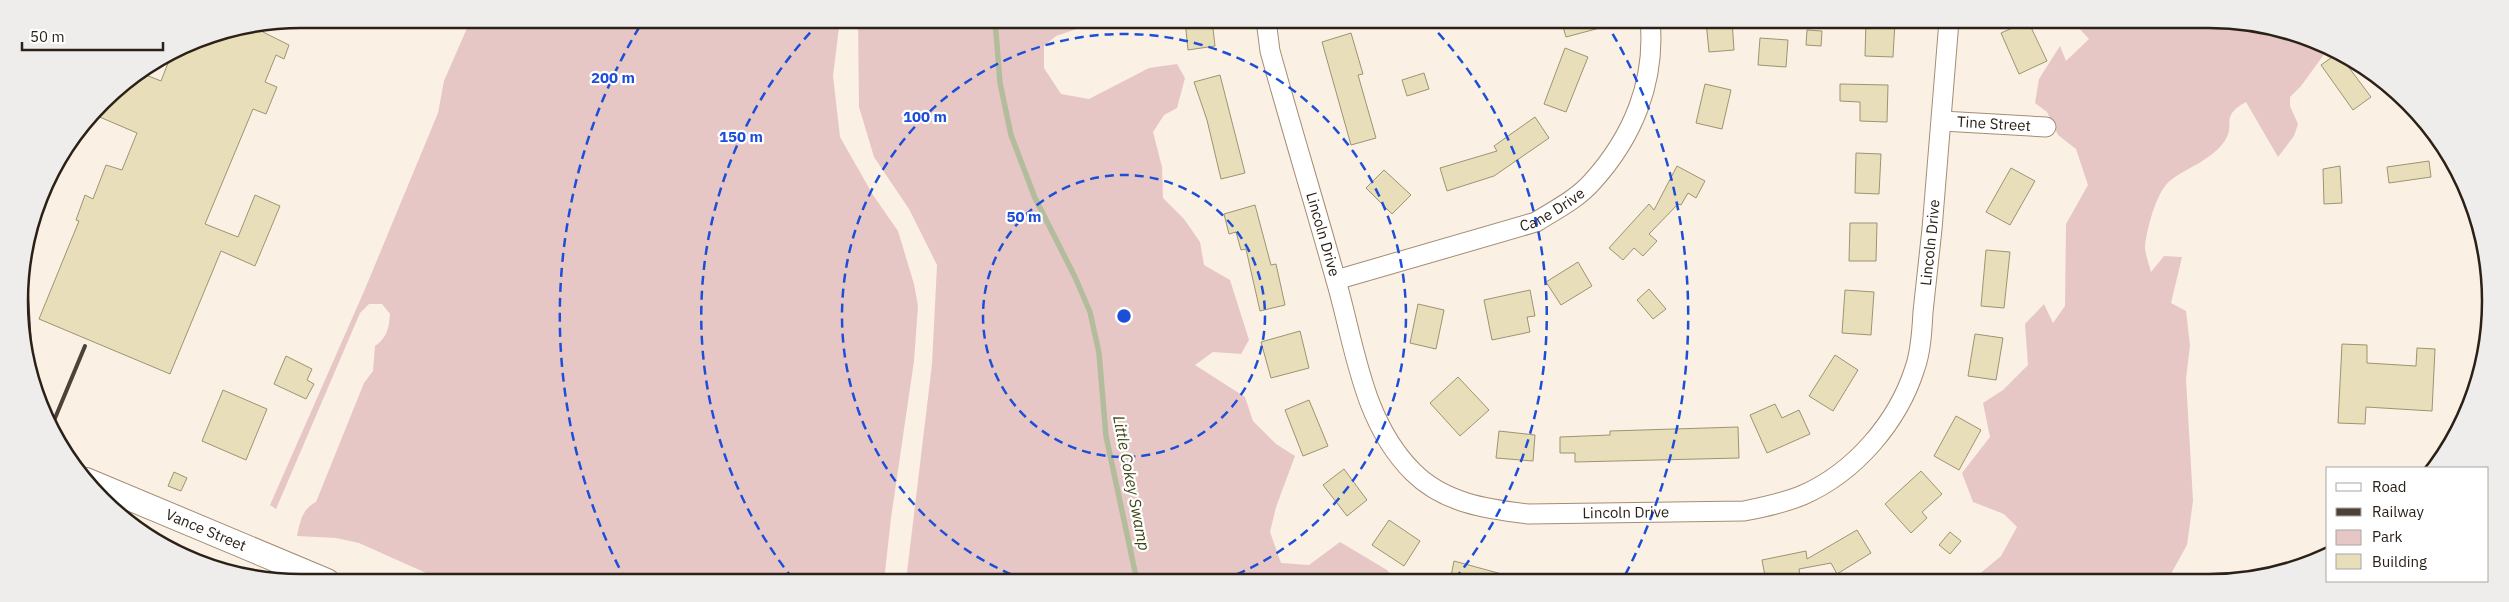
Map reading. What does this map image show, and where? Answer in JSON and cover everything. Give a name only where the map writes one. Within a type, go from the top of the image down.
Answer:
[{"type":"street","name":"Lincoln Drive","points":[[1267,28],[1270,52],[1336,280],[1359,369],[1377,422],[1393,449],[1414,472],[1439,491],[1464,503],[1528,514],[1744,511],[1771,506],[1804,495],[1859,457],[1883,431],[1902,400],[1916,367],[1922,330],[1942,121],[1949,28]]},
{"type":"street","name":"Cane Drive","points":[[1336,280],[1536,222],[1564,205],[1592,183],[1614,154],[1639,106],[1648,79],[1652,40],[1651,28]]},
{"type":"street","name":"Tine Street","points":[[1942,121],[2046,128]]},
{"type":"street","name":"Vance Street","points":[[100,486],[309,574]]},
{"type":"green space","points":[[467,28],[839,28],[833,76],[840,137],[873,195],[898,231],[914,284],[918,306],[914,361],[885,574],[428,574],[359,543],[336,538],[297,536],[302,516],[316,502],[364,383],[373,371],[375,346],[385,336],[390,319],[390,314],[382,304],[369,304],[360,313],[276,509],[270,505],[365,289],[438,113],[444,81]]},
{"type":"green space","points":[[858,28],[1080,28],[1056,36],[1044,46],[1044,68],[1061,94],[1089,99],[1149,68],[1177,64],[1185,78],[1177,108],[1164,115],[1153,132],[1162,167],[1163,198],[1184,219],[1200,242],[1204,265],[1230,280],[1249,340],[1241,354],[1213,352],[1195,365],[1245,397],[1253,421],[1276,444],[1295,456],[1276,507],[1270,532],[1281,563],[1309,565],[1340,542],[1387,570],[1390,574],[907,574],[932,364],[937,265],[909,209],[874,157],[859,107]]},
{"type":"green space","points":[[2079,28],[2226,28],[2279,37],[2325,54],[2301,86],[2290,97],[2290,106],[2298,124],[2294,136],[2278,157],[2246,102],[2233,111],[2226,139],[2221,146],[2166,185],[2157,201],[2150,221],[2145,246],[2151,272],[2164,256],[2182,257],[2171,303],[2186,311],[2190,345],[2186,379],[2193,501],[2187,545],[2171,574],[1979,574],[2001,556],[2017,527],[2004,514],[1973,502],[1962,473],[1990,437],[1983,403],[2003,390],[2028,365],[2025,324],[2044,304],[2053,323],[2065,306],[2066,224],[2088,185],[2076,149],[2058,135],[2047,112],[2035,103],[2039,79],[2060,46],[2066,61],[2089,39]]},
{"type":"building","points":[[1186,28],[1213,28],[1215,46],[1188,50]]},
{"type":"building","points":[[1563,28],[1600,28],[1566,37]]},
{"type":"building","points":[[1707,28],[1732,28],[1734,50],[1709,52]]},
{"type":"building","points":[[1866,28],[1895,28],[1893,57],[1865,56]]},
{"type":"building","points":[[2012,28],[2031,28],[2047,61],[2019,74],[2001,33]]},
{"type":"building","points":[[1807,30],[1822,31],[1821,46],[1806,45]]},
{"type":"building","points":[[261,31],[289,45],[284,59],[276,55],[265,82],[277,87],[266,114],[253,109],[205,224],[238,237],[255,195],[280,206],[255,266],[221,251],[170,374],[39,319],[79,221],[76,220],[85,195],[93,199],[106,165],[122,170],[137,133],[99,117],[121,95],[147,75],[161,81],[169,62],[196,48],[230,37]]},
{"type":"building","points":[[1351,33],[1363,74],[1358,75],[1376,138],[1351,145],[1322,42]]},
{"type":"building","points":[[1760,38],[1788,40],[1786,67],[1758,65]]},
{"type":"building","points":[[1565,48],[1588,57],[1566,112],[1544,104]]},
{"type":"building","points":[[2332,57],[2345,64],[2371,97],[2353,110],[2321,65]]},
{"type":"building","points":[[1424,73],[1429,89],[1407,96],[1402,80]]},
{"type":"building","points":[[1220,75],[1245,173],[1221,179],[1207,120],[1194,82]]},
{"type":"building","points":[[1705,84],[1731,90],[1722,129],[1696,123]]},
{"type":"building","points":[[1840,84],[1888,85],[1887,122],[1860,121],[1860,102],[1840,101]]},
{"type":"building","points":[[1535,117],[1549,138],[1494,176],[1447,191],[1440,168],[1497,151],[1494,146]]},
{"type":"building","points":[[1856,153],[1881,154],[1879,194],[1855,193]]},
{"type":"building","points":[[2429,161],[2431,177],[2389,183],[2387,167]]},
{"type":"building","points":[[1677,166],[1705,181],[1696,198],[1688,193],[1681,205],[1678,204],[1649,234],[1657,241],[1643,256],[1634,248],[1623,260],[1609,248],[1649,204],[1654,210]]},
{"type":"building","points":[[2340,166],[2342,203],[2324,204],[2323,169]]},
{"type":"building","points":[[2011,168],[2035,181],[2010,225],[1986,212]]},
{"type":"building","points":[[1384,170],[1411,195],[1392,214],[1366,188]]},
{"type":"building","points":[[1255,205],[1271,265],[1276,264],[1285,305],[1260,311],[1246,249],[1241,250],[1236,232],[1229,234],[1224,214]]},
{"type":"building","points":[[1850,223],[1877,223],[1876,261],[1849,261]]},
{"type":"building","points":[[1986,250],[2010,252],[2004,308],[1981,306]]},
{"type":"building","points":[[1578,262],[1592,286],[1561,305],[1546,282]]},
{"type":"building","points":[[1649,289],[1666,309],[1653,319],[1637,300]]},
{"type":"building","points":[[1530,290],[1535,316],[1527,317],[1530,332],[1492,340],[1484,300]]},
{"type":"building","points":[[1845,290],[1874,292],[1871,335],[1842,333]]},
{"type":"building","points":[[1418,304],[1444,310],[1436,349],[1410,343]]},
{"type":"building","points":[[1300,331],[1309,368],[1271,378],[1261,342]]},
{"type":"building","points":[[1975,334],[2003,338],[1996,380],[1968,376]]},
{"type":"building","points":[[2342,344],[2367,345],[2367,363],[2416,366],[2417,348],[2435,349],[2432,411],[2366,407],[2365,424],[2338,423]]},
{"type":"building","points":[[1835,355],[1858,370],[1833,411],[1809,396]]},
{"type":"building","points":[[286,356],[312,369],[307,380],[314,384],[306,399],[274,384]]},
{"type":"building","points":[[1458,377],[1489,410],[1460,436],[1430,403]]},
{"type":"building","points":[[223,390],[267,409],[246,460],[202,441]]},
{"type":"building","points":[[1309,400],[1328,446],[1303,456],[1285,410]]},
{"type":"building","points":[[1775,404],[1782,418],[1799,410],[1810,434],[1767,453],[1750,415]]},
{"type":"building","points":[[1956,416],[1981,430],[1959,470],[1934,456]]},
{"type":"building","points":[[1738,427],[1739,458],[1575,462],[1575,453],[1560,453],[1560,437],[1610,435],[1610,431]]},
{"type":"building","points":[[1499,431],[1535,435],[1533,461],[1496,458]]},
{"type":"building","points":[[1344,469],[1367,500],[1347,516],[1323,485]]},
{"type":"building","points":[[1921,471],[1942,494],[1922,512],[1927,518],[1911,533],[1885,504]]},
{"type":"building","points":[[174,472],[187,478],[181,491],[168,486]]},
{"type":"building","points":[[1389,520],[1420,541],[1404,566],[1372,545]]},
{"type":"building","points":[[1857,530],[1871,553],[1837,574],[1831,563],[1799,569],[1800,574],[1765,574],[1762,560],[1806,551],[1807,559]]},
{"type":"building","points":[[1950,532],[1961,541],[1950,554],[1939,545]]},
{"type":"building","points":[[1454,561],[1502,574],[1451,574]]},
{"type":"waterway","name":"Little Cokey Swamp","points":[[996,28],[1000,83],[1011,135],[1035,198],[1075,277],[1090,312],[1099,353],[1106,436],[1136,574]]},
{"type":"railway","points":[[28,312],[29,327]]},
{"type":"railway","points":[[55,419],[85,346]]}]
